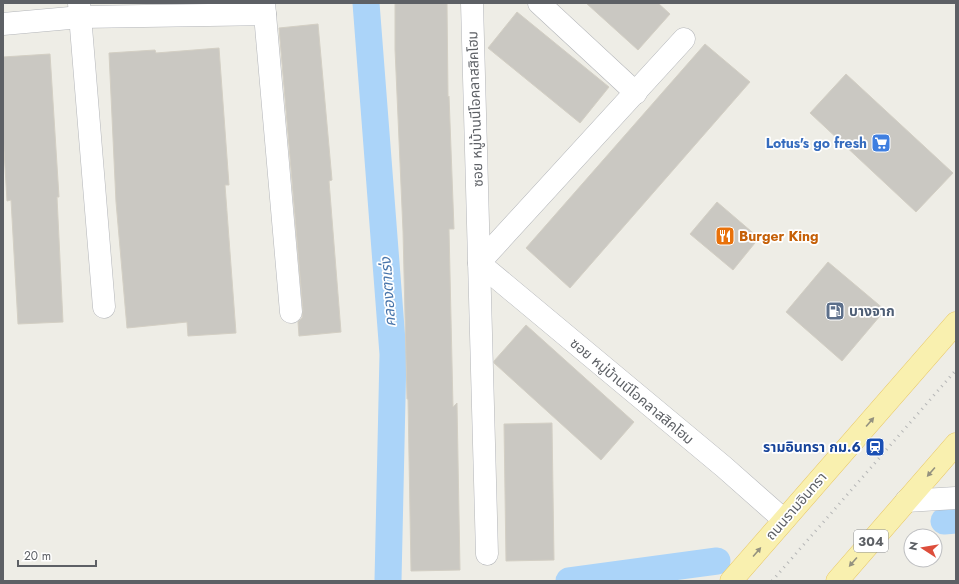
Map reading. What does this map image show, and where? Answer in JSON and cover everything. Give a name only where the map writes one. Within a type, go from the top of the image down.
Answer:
[{"type":"main road","name":"ถนนรามอินทรา","points":[[731,581],[956,323]]},
{"type":"main road","name":"304","points":[[837,581],[956,444]]},
{"type":"street","name":"ซอย หมู่บ้านนีโอคลาสสิคโฮม","points":[[472,3],[487,554]]},
{"type":"street","points":[[539,3],[636,93]]},
{"type":"street","points":[[3,24],[80,10],[265,8],[291,312]]},
{"type":"street","points":[[80,10],[104,307]]},
{"type":"street","points":[[479,263],[684,39]]},
{"type":"street","name":"ซอย หมู่บ้านนีโอคลาสสิคโฮม","points":[[479,263],[718,462],[784,520]]},
{"type":"street","points":[[906,501],[956,498]]},
{"type":"building","points":[[395,3],[447,3],[448,97],[449,96],[454,229],[449,229],[453,407],[457,403],[460,570],[411,571],[408,399],[403,231],[395,49]]},
{"type":"building","points":[[586,3],[658,3],[670,14],[638,50]]},
{"type":"building","points":[[517,12],[609,87],[580,123],[488,48]]},
{"type":"building","points":[[318,24],[332,180],[329,181],[341,332],[299,336],[298,322],[302,318],[303,311],[279,28]]},
{"type":"building","points":[[705,44],[750,82],[570,288],[526,248]]},
{"type":"building","points":[[219,48],[229,185],[225,185],[236,333],[188,336],[187,322],[127,328],[116,202],[109,53],[155,50],[156,53]]},
{"type":"building","points":[[50,54],[59,197],[57,197],[63,322],[18,324],[11,200],[7,201],[3,133],[3,57]]},
{"type":"building","name":"Lotus's go fresh","points":[[846,74],[953,173],[916,212],[810,113]]},
{"type":"building","name":"Burger King","points":[[717,202],[759,238],[733,270],[690,234]]},
{"type":"building","name":"บางจาก","points":[[828,262],[885,310],[842,361],[786,312]]},
{"type":"building","points":[[526,325],[634,422],[601,460],[494,363],[494,361]]},
{"type":"building","points":[[552,423],[554,560],[506,561],[504,424]]},
{"type":"waterway","name":"คลองตาเร่ง","points":[[366,3],[393,354],[388,581]]},
{"type":"waterway","points":[[944,521],[956,520]]},
{"type":"waterway","points":[[569,581],[717,561]]},
{"type":"railway","points":[[772,581],[956,370]]},
{"type":"place","name":"Lotus's go fresh","points":[[881,143]]},
{"type":"place","name":"Burger King","points":[[725,236]]},
{"type":"place","name":"บางจาก","points":[[835,311]]},
{"type":"place","name":"รามอินทรา กม.6","points":[[875,447]]}]
